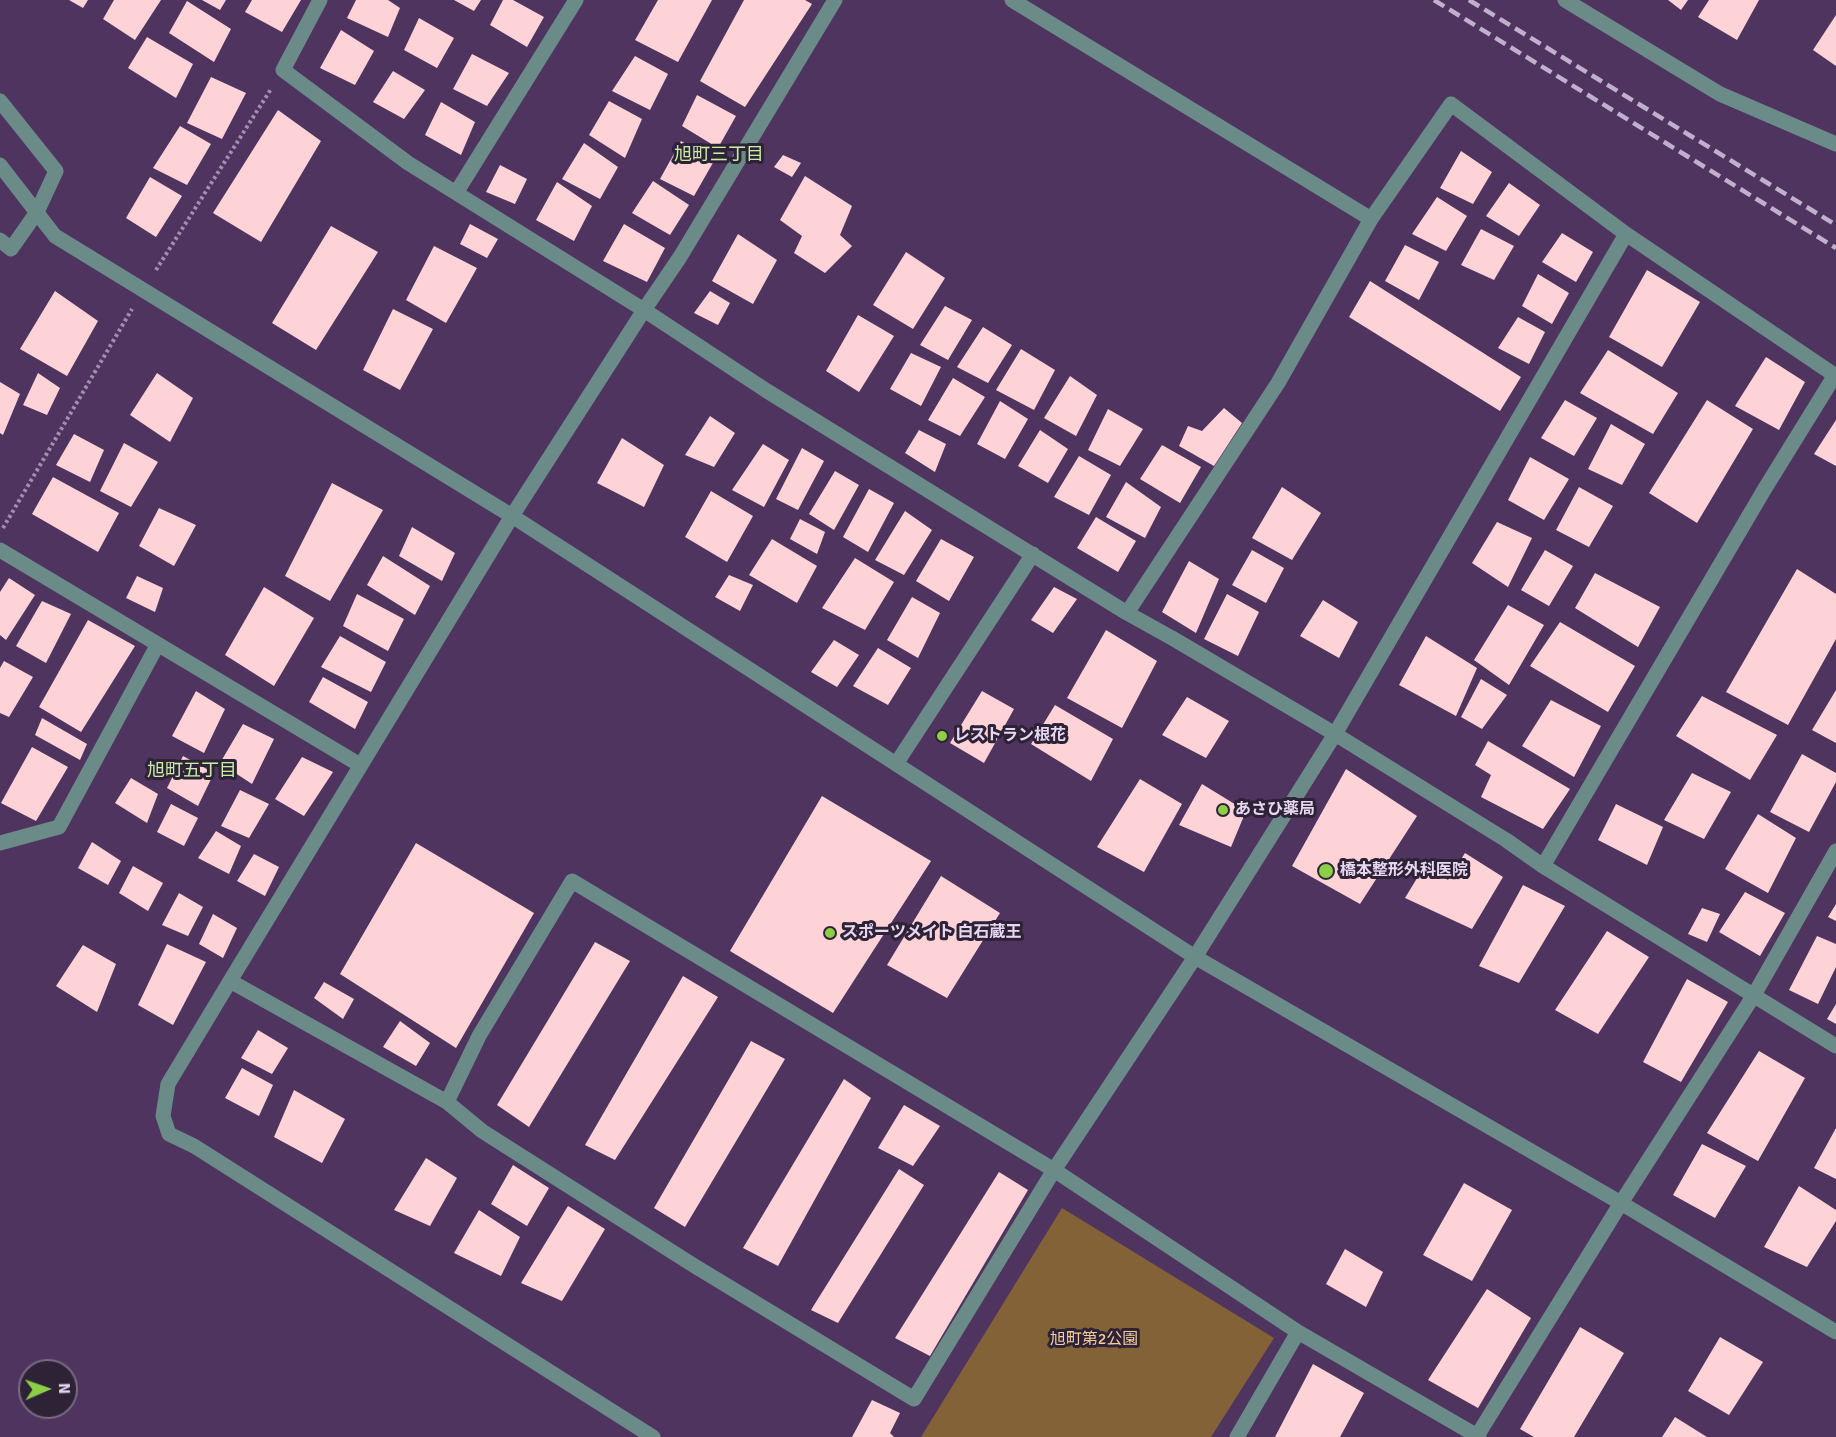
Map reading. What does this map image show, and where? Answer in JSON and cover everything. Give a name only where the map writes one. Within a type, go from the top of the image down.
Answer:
[{"type":"street","points":[[320,0],[283,70],[408,163],[644,310],[767,391],[1127,613],[1335,734],[1506,840],[1543,866],[1836,1046]]},
{"type":"street","points":[[456,193],[576,0]]},
{"type":"street","points":[[653,1437],[194,1146],[169,1134],[163,1116],[168,1084],[360,765],[512,516],[680,257],[835,0]]},
{"type":"street","points":[[1012,0],[1371,219]]},
{"type":"street","points":[[1565,0],[1720,94],[1836,144]]},
{"type":"street","points":[[0,101],[56,171],[37,212],[11,249],[0,240]]},
{"type":"street","points":[[1127,613],[1278,383],[1371,219],[1451,104],[1626,234],[1835,375],[1758,500],[1543,866]]},
{"type":"street","points":[[0,165],[56,236],[512,516],[1195,957],[1621,1203],[1836,1332]]},
{"type":"street","points":[[230,981],[447,1102],[482,1131],[693,1265],[914,1399],[1054,1170],[1195,957],[1335,734],[1626,234]]},
{"type":"street","points":[[0,550],[360,765]]},
{"type":"street","points":[[896,764],[1033,554]]},
{"type":"street","points":[[0,843],[59,826],[158,644]]},
{"type":"street","points":[[447,1102],[479,1036],[572,881],[1054,1170],[1298,1332],[1478,1436],[1621,1203],[1754,995],[1836,851]]},
{"type":"street","points":[[1237,1437],[1298,1332]]},
{"type":"path","points":[[0,532],[144,290],[283,70]]},
{"type":"green space","name":"旭町第2公園","points":[[1062,1208],[1274,1338],[1211,1437],[921,1437]]},
{"type":"building","points":[[69,0],[88,0],[83,8]]},
{"type":"building","points":[[114,0],[161,0],[135,40],[103,19]]},
{"type":"building","points":[[202,0],[226,0],[220,10]]},
{"type":"building","points":[[252,0],[301,0],[282,32],[245,12]]},
{"type":"building","points":[[356,0],[388,0],[400,8],[388,37],[347,18]]},
{"type":"building","points":[[454,0],[481,0],[474,11]]},
{"type":"building","points":[[503,0],[513,0],[544,17],[527,47],[490,25]]},
{"type":"building","points":[[658,0],[712,0],[678,62],[635,40]]},
{"type":"building","points":[[744,0],[805,0],[812,4],[745,107],[700,81]]},
{"type":"building","points":[[1668,0],[1688,0],[1681,10]]},
{"type":"building","points":[[1709,0],[1759,0],[1737,40],[1698,17]]},
{"type":"building","points":[[187,1],[231,29],[214,62],[169,33]]},
{"type":"building","points":[[1836,15],[1836,66],[1813,50]]},
{"type":"building","points":[[419,18],[454,38],[437,68],[404,50]]},
{"type":"building","points":[[341,30],[374,51],[355,85],[320,68]]},
{"type":"building","points":[[147,37],[193,64],[176,98],[128,68]]},
{"type":"building","points":[[472,54],[509,73],[487,106],[453,89]]},
{"type":"building","points":[[635,56],[668,74],[650,110],[612,91]]},
{"type":"building","points":[[393,71],[425,90],[404,119],[373,102]]},
{"type":"building","points":[[211,77],[246,93],[222,139],[187,123]]},
{"type":"building","points":[[697,95],[736,116],[718,148],[682,126]]},
{"type":"building","points":[[609,101],[642,119],[625,158],[589,135]]},
{"type":"building","points":[[441,102],[475,122],[461,155],[425,135]]},
{"type":"building","points":[[278,110],[321,141],[261,242],[213,213]]},
{"type":"building","points":[[180,126],[211,144],[187,185],[153,168]]},
{"type":"building","points":[[681,141],[714,161],[694,196],[660,179]]},
{"type":"building","points":[[584,143],[618,167],[600,199],[562,179]]},
{"type":"building","points":[[1461,151],[1492,172],[1473,204],[1440,188]]},
{"type":"building","points":[[783,155],[801,163],[792,177],[774,167]]},
{"type":"building","points":[[500,165],[527,179],[515,204],[486,192]]},
{"type":"building","points":[[805,176],[852,206],[840,235],[852,246],[825,273],[794,253],[802,236],[780,220]]},
{"type":"building","points":[[150,177],[182,196],[156,237],[126,218]]},
{"type":"building","points":[[653,181],[689,205],[670,235],[632,213]]},
{"type":"building","points":[[557,182],[592,206],[574,241],[536,220]]},
{"type":"building","points":[[1509,183],[1540,205],[1519,236],[1486,216]]},
{"type":"building","points":[[1437,197],[1467,216],[1446,251],[1412,234]]},
{"type":"building","points":[[470,224],[498,239],[487,258],[460,244]]},
{"type":"building","points":[[624,224],[665,248],[647,282],[603,261]]},
{"type":"building","points":[[331,226],[378,252],[316,350],[272,323]]},
{"type":"building","points":[[1481,229],[1514,246],[1494,280],[1461,265]]},
{"type":"building","points":[[1562,233],[1593,252],[1576,282],[1542,262]]},
{"type":"building","points":[[738,234],[777,260],[753,304],[712,281]]},
{"type":"building","points":[[1405,245],[1439,262],[1419,300],[1385,281]]},
{"type":"building","points":[[434,246],[477,268],[446,323],[406,300]]},
{"type":"building","points":[[906,252],[945,278],[913,329],[873,305]]},
{"type":"building","points":[[1647,270],[1700,302],[1662,367],[1609,337]]},
{"type":"building","points":[[1538,274],[1569,293],[1552,324],[1522,306]]},
{"type":"building","points":[[1370,281],[1521,377],[1500,411],[1349,317]]},
{"type":"building","points":[[55,291],[98,321],[67,376],[20,349]]},
{"type":"building","points":[[710,291],[730,303],[718,325],[694,313]]},
{"type":"building","points":[[945,306],[972,320],[948,360],[920,345]]},
{"type":"building","points":[[393,309],[433,329],[400,390],[363,370]]},
{"type":"building","points":[[858,315],[894,336],[859,392],[826,371]]},
{"type":"building","points":[[1518,317],[1545,332],[1529,364],[1498,348]]},
{"type":"building","points":[[983,327],[1012,345],[988,383],[957,367]]},
{"type":"building","points":[[1021,349],[1055,370],[1034,410],[996,390]]},
{"type":"building","points":[[1608,350],[1678,393],[1653,434],[1580,393]]},
{"type":"building","points":[[911,353],[941,367],[921,406],[890,389]]},
{"type":"building","points":[[1766,357],[1805,382],[1779,430],[1735,406]]},
{"type":"building","points":[[38,373],[60,388],[47,415],[23,405]]},
{"type":"building","points":[[157,373],[193,398],[170,442],[130,415]]},
{"type":"building","points":[[1070,376],[1097,395],[1076,436],[1044,418]]},
{"type":"building","points":[[953,378],[985,397],[960,436],[928,420]]},
{"type":"building","points":[[0,382],[20,394],[3,435],[0,433]]},
{"type":"building","points":[[1565,400],[1597,418],[1574,456],[1541,438]]},
{"type":"building","points":[[1707,400],[1753,429],[1697,523],[1649,493]]},
{"type":"building","points":[[1000,401],[1028,419],[1005,459],[977,444]]},
{"type":"building","points":[[1224,408],[1242,423],[1214,466],[1179,446],[1188,426],[1202,431]]},
{"type":"building","points":[[1108,409],[1143,429],[1120,466],[1088,450]]},
{"type":"building","points":[[710,416],[735,433],[714,467],[685,455]]},
{"type":"building","points":[[1836,420],[1836,466],[1814,454]]},
{"type":"building","points":[[1611,424],[1645,444],[1622,485],[1588,469]]},
{"type":"building","points":[[919,430],[946,444],[935,472],[905,453]]},
{"type":"building","points":[[1040,430],[1068,449],[1048,483],[1018,466]]},
{"type":"building","points":[[74,434],[104,450],[90,482],[56,465]]},
{"type":"building","points":[[622,438],[664,465],[644,507],[597,483]]},
{"type":"building","points":[[124,443],[158,462],[131,507],[100,491]]},
{"type":"building","points":[[763,444],[789,460],[764,507],[732,490]]},
{"type":"building","points":[[1162,445],[1201,467],[1180,503],[1140,479]]},
{"type":"building","points":[[802,448],[824,461],[798,510],[776,499]]},
{"type":"building","points":[[1079,456],[1111,475],[1089,515],[1054,497]]},
{"type":"building","points":[[1530,457],[1569,479],[1544,520],[1508,500]]},
{"type":"building","points":[[835,471],[859,485],[834,530],[809,514]]},
{"type":"building","points":[[53,477],[119,513],[98,552],[32,514]]},
{"type":"building","points":[[1126,482],[1161,507],[1145,538],[1106,517]]},
{"type":"building","points":[[332,483],[383,510],[330,601],[285,576]]},
{"type":"building","points":[[1282,487],[1321,513],[1292,560],[1252,538]]},
{"type":"building","points":[[1579,487],[1613,506],[1589,547],[1556,530]]},
{"type":"building","points":[[869,489],[894,503],[868,552],[843,537]]},
{"type":"building","points":[[711,491],[753,516],[727,562],[685,537]]},
{"type":"building","points":[[159,508],[196,525],[174,566],[139,546]]},
{"type":"building","points":[[905,511],[932,530],[904,575],[875,560]]},
{"type":"building","points":[[1096,517],[1136,541],[1118,572],[1077,548]]},
{"type":"building","points":[[800,519],[825,532],[817,554],[790,539]]},
{"type":"building","points":[[1497,522],[1532,538],[1508,587],[1472,563]]},
{"type":"building","points":[[412,527],[455,553],[442,581],[399,556]]},
{"type":"building","points":[[772,539],[817,566],[797,603],[749,575]]},
{"type":"building","points":[[941,539],[974,557],[949,601],[916,581]]},
{"type":"building","points":[[1252,550],[1284,568],[1266,603],[1232,585]]},
{"type":"building","points":[[1545,550],[1573,566],[1549,606],[1521,590]]},
{"type":"building","points":[[383,556],[430,586],[415,615],[367,585]]},
{"type":"building","points":[[855,558],[894,582],[865,630],[822,608]]},
{"type":"building","points":[[1189,561],[1219,579],[1196,633],[1162,612]]},
{"type":"building","points":[[1797,569],[1836,594],[1836,639],[1788,725],[1726,692]]},
{"type":"building","points":[[1595,573],[1660,607],[1638,647],[1575,608]]},
{"type":"building","points":[[729,575],[753,585],[740,611],[715,597]]},
{"type":"building","points":[[137,576],[163,588],[155,612],[126,598]]},
{"type":"building","points":[[9,578],[35,595],[6,640],[0,635],[0,592]]},
{"type":"building","points":[[264,587],[314,618],[274,686],[225,655]]},
{"type":"building","points":[[1054,587],[1077,599],[1053,633],[1031,620]]},
{"type":"building","points":[[357,594],[404,619],[388,651],[343,626]]},
{"type":"building","points":[[1227,594],[1259,612],[1238,656],[1204,639]]},
{"type":"building","points":[[912,597],[940,613],[918,658],[887,640]]},
{"type":"building","points":[[1323,600],[1358,622],[1339,658],[1300,636]]},
{"type":"building","points":[[42,601],[71,614],[46,663],[16,646]]},
{"type":"building","points":[[1508,605],[1544,625],[1509,685],[1474,660]]},
{"type":"building","points":[[88,620],[135,646],[81,732],[39,707]]},
{"type":"building","points":[[1560,622],[1635,666],[1608,712],[1530,666]]},
{"type":"building","points":[[1106,630],[1157,661],[1122,728],[1067,698]]},
{"type":"building","points":[[340,636],[386,662],[371,692],[321,667]]},
{"type":"building","points":[[1426,636],[1477,668],[1456,716],[1399,685]]},
{"type":"building","points":[[834,640],[859,655],[837,687],[811,672]]},
{"type":"building","points":[[878,648],[911,668],[888,705],[853,686]]},
{"type":"building","points":[[4,661],[33,677],[9,717],[0,713],[0,668]]},
{"type":"building","points":[[323,677],[368,702],[355,729],[309,702]]},
{"type":"building","points":[[1481,679],[1507,695],[1482,729],[1461,717]]},
{"type":"building","points":[[1836,690],[1836,743],[1812,730]]},
{"type":"building","points":[[196,691],[225,709],[204,753],[172,736]]},
{"type":"building","points":[[982,691],[1014,709],[984,763],[950,743]]},
{"type":"building","points":[[1702,696],[1777,735],[1750,780],[1676,736]]},
{"type":"building","points":[[1187,697],[1229,721],[1206,758],[1162,735]]},
{"type":"building","points":[[1551,700],[1601,726],[1574,777],[1522,746]]},
{"type":"building","points":[[1055,705],[1113,739],[1091,781],[1031,744]]},
{"type":"building","points":[[42,718],[87,744],[80,760],[35,735]]},
{"type":"building","points":[[243,724],[274,739],[252,784],[220,763]]},
{"type":"building","points":[[1488,741],[1570,789],[1543,829],[1481,797],[1491,775],[1475,765]]},
{"type":"building","points":[[32,747],[68,767],[36,821],[1,803]]},
{"type":"building","points":[[1802,754],[1836,773],[1836,782],[1809,832],[1770,812]]},
{"type":"building","points":[[183,756],[214,773],[198,806],[167,788]]},
{"type":"building","points":[[302,757],[333,772],[304,816],[275,799]]},
{"type":"building","points":[[1346,769],[1417,816],[1360,904],[1292,866]]},
{"type":"building","points":[[1692,773],[1731,792],[1704,839],[1664,820]]},
{"type":"building","points":[[131,778],[158,794],[147,823],[115,803]]},
{"type":"building","points":[[1140,779],[1182,804],[1144,872],[1097,847]]},
{"type":"building","points":[[1202,784],[1246,811],[1231,847],[1179,825]]},
{"type":"building","points":[[240,790],[269,804],[249,838],[221,826]]},
{"type":"building","points":[[822,796],[931,861],[833,1013],[730,951]]},
{"type":"building","points":[[171,804],[198,818],[184,846],[157,832]]},
{"type":"building","points":[[1616,804],[1663,827],[1647,865],[1598,840]]},
{"type":"building","points":[[1758,814],[1796,838],[1768,893],[1725,869]]},
{"type":"building","points":[[216,831],[241,846],[229,874],[198,858]]},
{"type":"building","points":[[92,842],[121,861],[108,885],[78,868]]},
{"type":"building","points":[[416,843],[534,913],[456,1048],[340,974]]},
{"type":"building","points":[[1465,853],[1503,877],[1472,929],[1405,898],[1425,865],[1448,880]]},
{"type":"building","points":[[254,854],[279,867],[265,896],[237,881]]},
{"type":"building","points":[[133,866],[163,883],[148,911],[119,893]]},
{"type":"building","points":[[941,876],[1000,913],[947,998],[887,965]]},
{"type":"building","points":[[1523,885],[1565,906],[1519,983],[1479,966]]},
{"type":"building","points":[[1745,892],[1785,913],[1760,956],[1719,932]]},
{"type":"building","points":[[179,893],[203,907],[188,936],[162,925]]},
{"type":"building","points":[[1836,904],[1836,921],[1828,917]]},
{"type":"building","points":[[1702,908],[1720,914],[1707,942],[1688,934]]},
{"type":"building","points":[[213,914],[237,928],[223,958],[199,944]]},
{"type":"building","points":[[1607,931],[1649,957],[1598,1034],[1555,1010]]},
{"type":"building","points":[[1817,936],[1836,944],[1836,967],[1818,1004],[1789,990]]},
{"type":"building","points":[[595,942],[630,961],[529,1127],[497,1105]]},
{"type":"building","points":[[167,944],[206,962],[173,1025],[138,1005]]},
{"type":"building","points":[[83,945],[116,964],[97,1012],[56,986]]},
{"type":"building","points":[[683,976],[718,997],[615,1160],[585,1145]]},
{"type":"building","points":[[1687,979],[1728,1002],[1681,1082],[1643,1062]]},
{"type":"building","points":[[324,982],[354,999],[343,1019],[314,998]]},
{"type":"building","points":[[1836,1004],[1836,1024],[1827,1019]]},
{"type":"building","points":[[400,1021],[430,1043],[416,1066],[383,1047]]},
{"type":"building","points":[[258,1030],[288,1048],[272,1074],[241,1058]]},
{"type":"building","points":[[751,1041],[785,1059],[685,1227],[654,1208]]},
{"type":"building","points":[[1759,1051],[1805,1078],[1758,1161],[1707,1133]]},
{"type":"building","points":[[242,1068],[273,1085],[259,1116],[225,1098]]},
{"type":"building","points":[[844,1079],[871,1098],[778,1266],[743,1248]]},
{"type":"building","points":[[294,1090],[345,1119],[322,1163],[274,1137]]},
{"type":"building","points":[[904,1105],[940,1126],[913,1166],[878,1148]]},
{"type":"building","points":[[1836,1128],[1836,1179],[1814,1168]]},
{"type":"building","points":[[1702,1144],[1746,1166],[1715,1218],[1673,1195]]},
{"type":"building","points":[[426,1158],[457,1178],[430,1226],[394,1210]]},
{"type":"building","points":[[513,1165],[549,1188],[527,1226],[491,1204]]},
{"type":"building","points":[[899,1169],[924,1185],[838,1323],[811,1310]]},
{"type":"building","points":[[999,1172],[1028,1190],[930,1356],[895,1338]]},
{"type":"building","points":[[1464,1183],[1512,1210],[1472,1281],[1423,1255]]},
{"type":"building","points":[[1799,1186],[1836,1210],[1836,1221],[1807,1267],[1764,1247]]},
{"type":"building","points":[[568,1206],[605,1229],[562,1301],[521,1283]]},
{"type":"building","points":[[479,1210],[520,1237],[501,1276],[454,1253]]},
{"type":"building","points":[[1345,1249],[1383,1272],[1366,1307],[1326,1284]]},
{"type":"building","points":[[1487,1289],[1531,1318],[1478,1408],[1428,1380]]},
{"type":"building","points":[[1580,1327],[1624,1353],[1574,1437],[1534,1437],[1520,1429]]},
{"type":"building","points":[[1720,1337],[1763,1362],[1729,1415],[1688,1391]]},
{"type":"building","points":[[1313,1364],[1364,1393],[1340,1437],[1275,1437]]},
{"type":"building","points":[[872,1400],[900,1413],[890,1433],[894,1437],[852,1437]]},
{"type":"building","points":[[1675,1417],[1707,1437],[1662,1437]]},
{"type":"railway","points":[[1434,0],[1836,248]]},
{"type":"railway","points":[[1469,0],[1836,225]]},
{"type":"place","name":"レストラン根花","points":[[942,736]]},
{"type":"place","name":"あさひ薬局","points":[[1223,810]]},
{"type":"place","name":"橋本整形外科医院","points":[[1326,871]]},
{"type":"place","name":"スポーツメイト 白石蔵王","points":[[830,933]]},
{"type":"district","name":"旭町三丁目","points":[[719,155]]},
{"type":"district","name":"旭町五丁目","points":[[192,771]]}]
